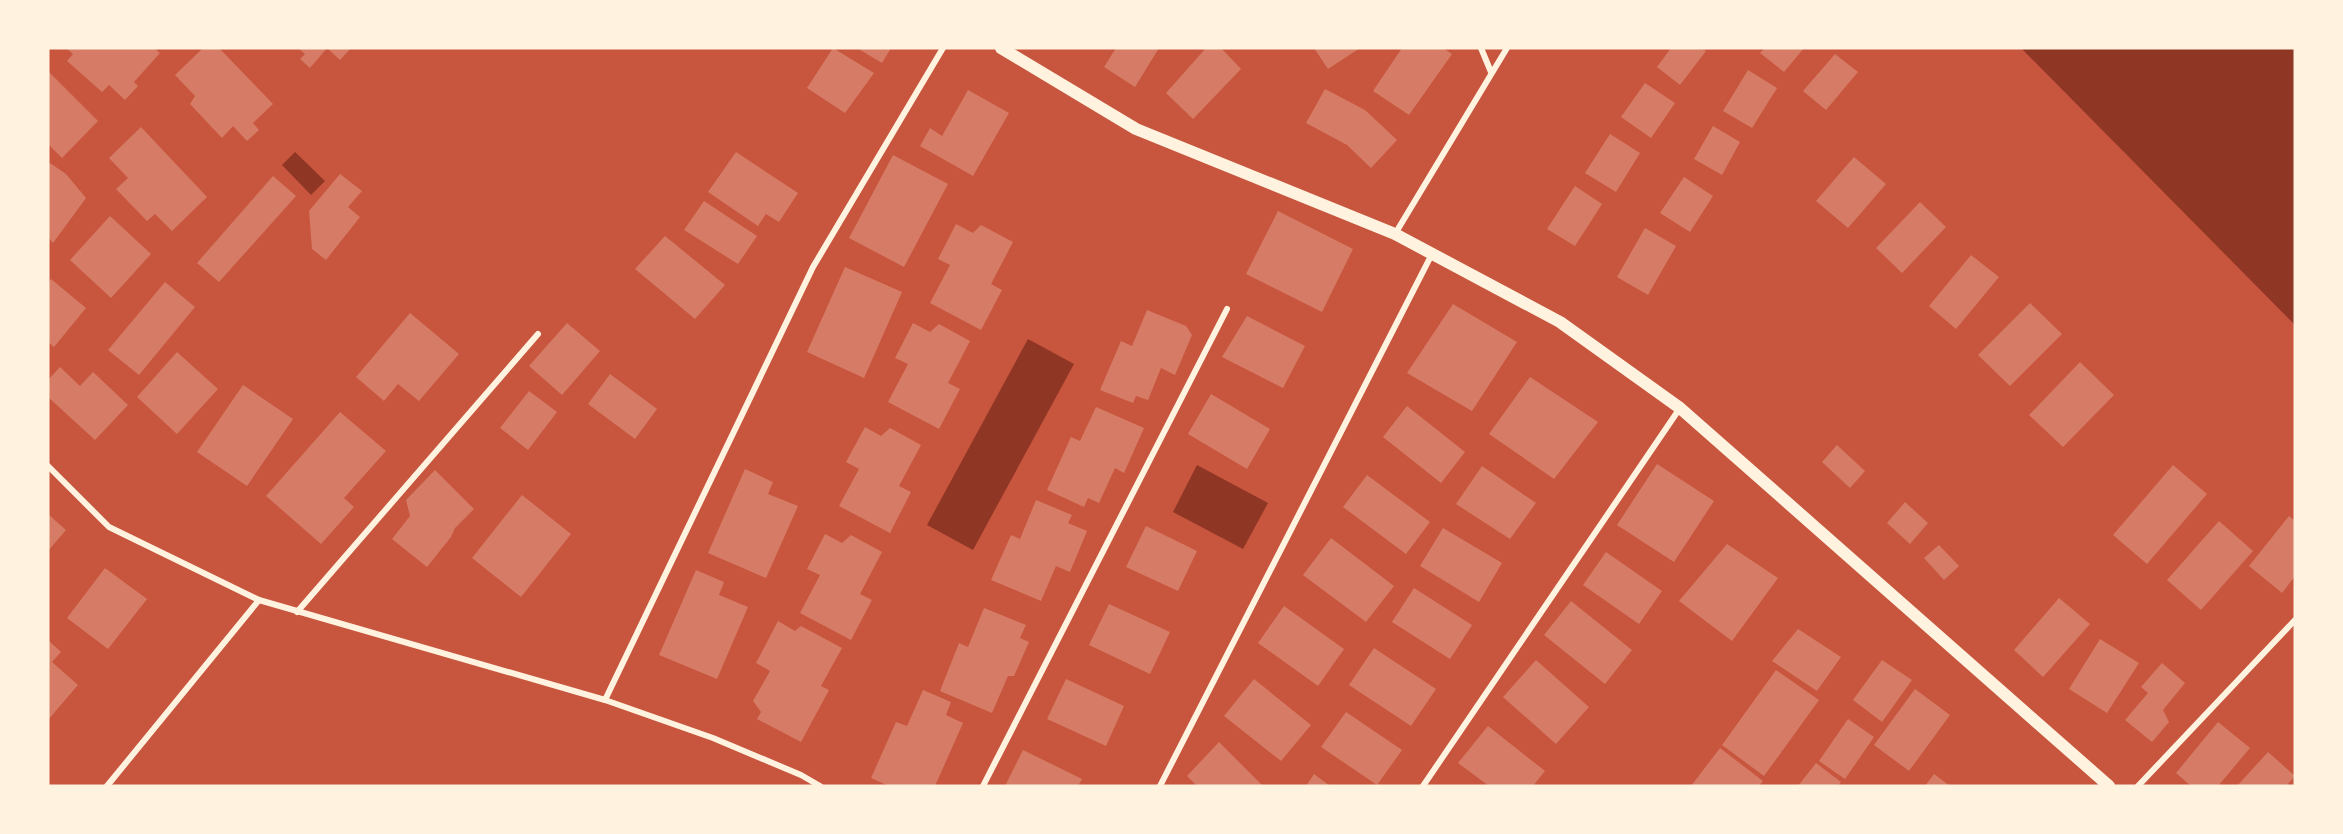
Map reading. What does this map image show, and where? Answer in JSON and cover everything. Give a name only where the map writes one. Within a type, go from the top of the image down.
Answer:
[{"type":"main road","points":[[1001,48],[1136,129],[1395,234],[1560,322],[1680,408],[2109,786]]},
{"type":"street","points":[[605,700],[813,267],[944,48]]},
{"type":"street","points":[[1481,48],[1491,72]]},
{"type":"street","points":[[1395,234],[1507,48]]},
{"type":"street","points":[[1160,786],[1432,254]]},
{"type":"street","points":[[984,786],[1227,309]]},
{"type":"street","points":[[297,612],[538,334]]},
{"type":"street","points":[[1423,786],[1680,408]]},
{"type":"street","points":[[48,466],[110,527],[259,600],[605,700],[713,738],[801,775],[820,786]]},
{"type":"street","points":[[106,786],[259,600]]},
{"type":"street","points":[[2138,786],[2295,620]]},
{"type":"shaded area","points":[[2021,48],[2295,48],[2295,325]]},
{"type":"shaded area","points":[[295,152],[325,181],[311,195],[282,165]]},
{"type":"shaded area","points":[[1028,339],[1074,364],[973,550],[927,525]]},
{"type":"shaded area","points":[[1197,465],[1268,503],[1243,549],[1173,512]]},
{"type":"building","points":[[66,48],[154,48],[160,53],[134,82],[138,86],[125,100],[109,85],[102,92],[67,61],[73,54]]},
{"type":"building","points":[[203,48],[219,48],[273,104],[253,123],[259,130],[247,141],[233,126],[222,138],[190,104],[195,96],[175,75]]},
{"type":"building","points":[[298,48],[327,48],[310,68],[300,59],[305,54]]},
{"type":"building","points":[[327,48],[351,48],[340,60]]},
{"type":"building","points":[[833,48],[874,73],[845,113],[807,88]]},
{"type":"building","points":[[857,48],[891,48],[882,63]]},
{"type":"building","points":[[1116,48],[1159,48],[1135,87],[1104,67]]},
{"type":"building","points":[[1206,48],[1221,48],[1241,69],[1193,119],[1166,93]]},
{"type":"building","points":[[1314,48],[1360,48],[1328,69]]},
{"type":"building","points":[[1402,48],[1443,48],[1452,54],[1409,115],[1373,91]]},
{"type":"building","points":[[1671,48],[1701,48],[1706,51],[1680,85],[1657,67]]},
{"type":"building","points":[[1765,48],[1804,48],[1784,72],[1760,53]]},
{"type":"building","points":[[1835,54],[1858,72],[1826,110],[1803,91]]},
{"type":"building","points":[[1748,70],[1777,88],[1752,128],[1723,111]]},
{"type":"building","points":[[48,71],[98,121],[62,158],[48,144]]},
{"type":"building","points":[[1645,83],[1675,103],[1651,138],[1621,117]]},
{"type":"building","points":[[1325,89],[1365,110],[1397,140],[1371,168],[1347,145],[1306,123]]},
{"type":"building","points":[[968,90],[1009,113],[973,176],[920,146],[930,128],[942,136]]},
{"type":"building","points":[[1713,126],[1740,142],[1722,175],[1694,159]]},
{"type":"building","points":[[141,127],[207,197],[172,231],[155,214],[147,221],[116,189],[128,178],[109,158]]},
{"type":"building","points":[[1610,134],[1640,153],[1616,192],[1585,173]]},
{"type":"building","points":[[736,152],[798,193],[779,222],[766,214],[758,226],[708,192]]},
{"type":"building","points":[[893,155],[948,184],[904,267],[849,238]]},
{"type":"building","points":[[1854,157],[1886,184],[1848,228],[1816,201]]},
{"type":"building","points":[[50,163],[66,174],[86,198],[53,243],[48,237],[48,165]]},
{"type":"building","points":[[340,174],[362,191],[348,207],[360,217],[326,260],[312,249],[309,211]]},
{"type":"building","points":[[273,176],[296,196],[219,282],[197,263]]},
{"type":"building","points":[[1684,177],[1713,196],[1690,232],[1660,213]]},
{"type":"building","points":[[1575,186],[1602,204],[1575,246],[1547,229]]},
{"type":"building","points":[[704,201],[757,236],[738,264],[684,230]]},
{"type":"building","points":[[1920,202],[1946,227],[1902,273],[1876,248]]},
{"type":"building","points":[[1278,211],[1353,249],[1322,312],[1246,274]]},
{"type":"building","points":[[110,216],[151,254],[111,298],[70,260]]},
{"type":"building","points":[[956,224],[973,233],[981,225],[1013,242],[991,284],[1002,290],[981,330],[930,303],[950,265],[938,259]]},
{"type":"building","points":[[1645,228],[1676,246],[1648,295],[1617,277]]},
{"type":"building","points":[[665,236],[725,285],[695,319],[635,269]]},
{"type":"building","points":[[1971,255],[1999,277],[1956,329],[1929,306]]},
{"type":"building","points":[[845,267],[902,292],[864,378],[807,352]]},
{"type":"building","points":[[51,279],[86,308],[54,347],[48,342],[48,283]]},
{"type":"building","points":[[165,282],[195,307],[139,375],[108,350]]},
{"type":"building","points":[[2030,303],[2062,334],[2010,386],[1978,355]]},
{"type":"building","points":[[1453,304],[1517,342],[1472,411],[1407,373]]},
{"type":"building","points":[[1147,310],[1186,326],[1192,335],[1175,375],[1161,368],[1148,400],[1136,396],[1133,403],[1100,390],[1121,341],[1132,346]]},
{"type":"building","points":[[410,313],[459,354],[419,401],[398,384],[384,401],[356,377]]},
{"type":"building","points":[[1247,316],[1305,346],[1283,388],[1222,357]]},
{"type":"building","points":[[567,323],[600,351],[562,395],[529,366]]},
{"type":"building","points":[[913,323],[930,332],[939,324],[970,341],[948,383],[960,389],[939,429],[888,402],[908,364],[895,358]]},
{"type":"building","points":[[177,352],[218,389],[177,434],[137,397]]},
{"type":"building","points":[[2080,362],[2114,395],[2063,447],[2029,415]]},
{"type":"building","points":[[60,367],[80,386],[93,372],[128,405],[95,440],[48,397],[48,380]]},
{"type":"building","points":[[610,374],[657,409],[635,439],[588,404]]},
{"type":"building","points":[[1530,377],[1598,422],[1554,479],[1489,434]]},
{"type":"building","points":[[243,385],[293,419],[247,486],[197,452]]},
{"type":"building","points":[[529,391],[557,412],[528,450],[500,428]]},
{"type":"building","points":[[1211,394],[1270,429],[1247,469],[1188,434]]},
{"type":"building","points":[[1407,406],[1465,452],[1441,483],[1383,437]]},
{"type":"building","points":[[1096,407],[1144,428],[1124,473],[1115,468],[1099,503],[1088,498],[1084,507],[1047,490],[1071,437],[1080,441]]},
{"type":"building","points":[[340,412],[386,451],[344,498],[354,507],[321,544],[266,496]]},
{"type":"building","points":[[865,427],[881,436],[890,428],[921,445],[899,486],[911,492],[890,533],[839,506],[859,469],[846,462]]},
{"type":"building","points":[[1837,445],[1865,471],[1850,488],[1822,462]]},
{"type":"building","points":[[1657,464],[1714,501],[1674,562],[1617,525]]},
{"type":"building","points":[[2173,465],[2207,494],[2147,564],[2113,535]]},
{"type":"building","points":[[1482,466],[1536,503],[1510,539],[1456,504]]},
{"type":"building","points":[[745,469],[773,482],[768,494],[798,506],[766,578],[708,553]]},
{"type":"building","points":[[435,470],[474,509],[455,528],[451,537],[427,567],[392,539],[410,516],[406,500]]},
{"type":"building","points":[[1367,475],[1430,522],[1406,554],[1343,507]]},
{"type":"building","points":[[522,495],[571,534],[521,597],[472,558]]},
{"type":"building","points":[[1036,500],[1072,515],[1068,523],[1087,531],[1070,572],[1056,566],[1041,601],[991,580],[1011,535],[1020,539]]},
{"type":"building","points":[[1905,502],[1928,523],[1910,544],[1887,523]]},
{"type":"building","points":[[48,514],[66,530],[48,551]]},
{"type":"building","points":[[2289,516],[2295,521],[2295,576],[2282,593],[2249,566]]},
{"type":"building","points":[[2219,521],[2253,551],[2201,610],[2167,580]]},
{"type":"building","points":[[1146,526],[1197,551],[1178,591],[1126,567]]},
{"type":"building","points":[[1443,528],[1502,563],[1479,602],[1420,566]]},
{"type":"building","points":[[825,534],[842,543],[851,535],[882,552],[860,594],[872,600],[851,640],[800,613],[820,575],[807,569]]},
{"type":"building","points":[[1331,538],[1394,586],[1366,622],[1303,575]]},
{"type":"building","points":[[1727,544],[1778,578],[1732,641],[1679,601]]},
{"type":"building","points":[[1939,545],[1959,566],[1944,580],[1924,558]]},
{"type":"building","points":[[1606,552],[1662,591],[1639,624],[1583,585]]},
{"type":"building","points":[[105,568],[147,599],[108,649],[67,618]]},
{"type":"building","points":[[696,570],[724,582],[719,595],[748,607],[717,679],[659,655]]},
{"type":"building","points":[[1414,588],[1472,625],[1450,659],[1392,622]]},
{"type":"building","points":[[2059,598],[2090,624],[2043,677],[2014,650]]},
{"type":"building","points":[[1571,601],[1632,650],[1605,684],[1544,635]]},
{"type":"building","points":[[1109,604],[1170,632],[1150,674],[1089,645]]},
{"type":"building","points":[[1284,606],[1344,649],[1318,686],[1258,643]]},
{"type":"building","points":[[984,608],[1026,625],[1020,638],[1029,642],[1014,676],[1008,676],[992,713],[940,691],[959,643],[968,647]]},
{"type":"building","points":[[778,621],[795,631],[801,626],[842,648],[821,686],[829,690],[801,742],[757,719],[761,712],[753,701],[770,671],[756,663]]},
{"type":"building","points":[[1798,629],[1841,657],[1817,691],[1772,661]]},
{"type":"building","points":[[2100,639],[2139,663],[2107,713],[2069,689]]},
{"type":"building","points":[[48,640],[61,652],[52,662],[78,685],[48,720]]},
{"type":"building","points":[[1374,648],[1436,689],[1411,726],[1349,685]]},
{"type":"building","points":[[1536,660],[1589,707],[1556,744],[1503,697]]},
{"type":"building","points":[[1882,660],[1912,680],[1882,722],[1853,700]]},
{"type":"building","points":[[2162,663],[2185,683],[2163,710],[2169,722],[2152,742],[2125,720],[2148,693],[2141,687]]},
{"type":"building","points":[[1776,670],[1819,700],[1764,776],[1722,745]]},
{"type":"building","points":[[1066,679],[1124,706],[1106,746],[1047,719]]},
{"type":"building","points":[[1254,679],[1311,725],[1281,761],[1224,716]]},
{"type":"building","points":[[1915,689],[1950,715],[1909,771],[1874,745]]},
{"type":"building","points":[[923,690],[951,702],[946,715],[963,723],[935,786],[889,786],[871,778],[896,722],[907,726]]},
{"type":"building","points":[[1346,712],[1402,750],[1377,785],[1321,747]]},
{"type":"building","points":[[1848,719],[1874,737],[1845,779],[1819,761]]},
{"type":"building","points":[[2218,722],[2250,748],[2218,786],[2191,786],[2176,773]]},
{"type":"building","points":[[1488,726],[1545,771],[1533,786],[1489,786],[1458,763]]},
{"type":"building","points":[[1219,742],[1263,786],[1197,786],[1187,776]]},
{"type":"building","points":[[1720,748],[1763,781],[1759,786],[1691,786]]},
{"type":"building","points":[[1023,750],[1082,779],[1078,786],[1005,786]]},
{"type":"building","points":[[2268,752],[2295,776],[2286,786],[2237,786]]},
{"type":"building","points":[[1816,763],[1841,782],[1838,786],[1798,786]]},
{"type":"building","points":[[1314,774],[1330,786],[1306,786]]},
{"type":"building","points":[[1934,774],[1950,786],[1925,786]]}]
